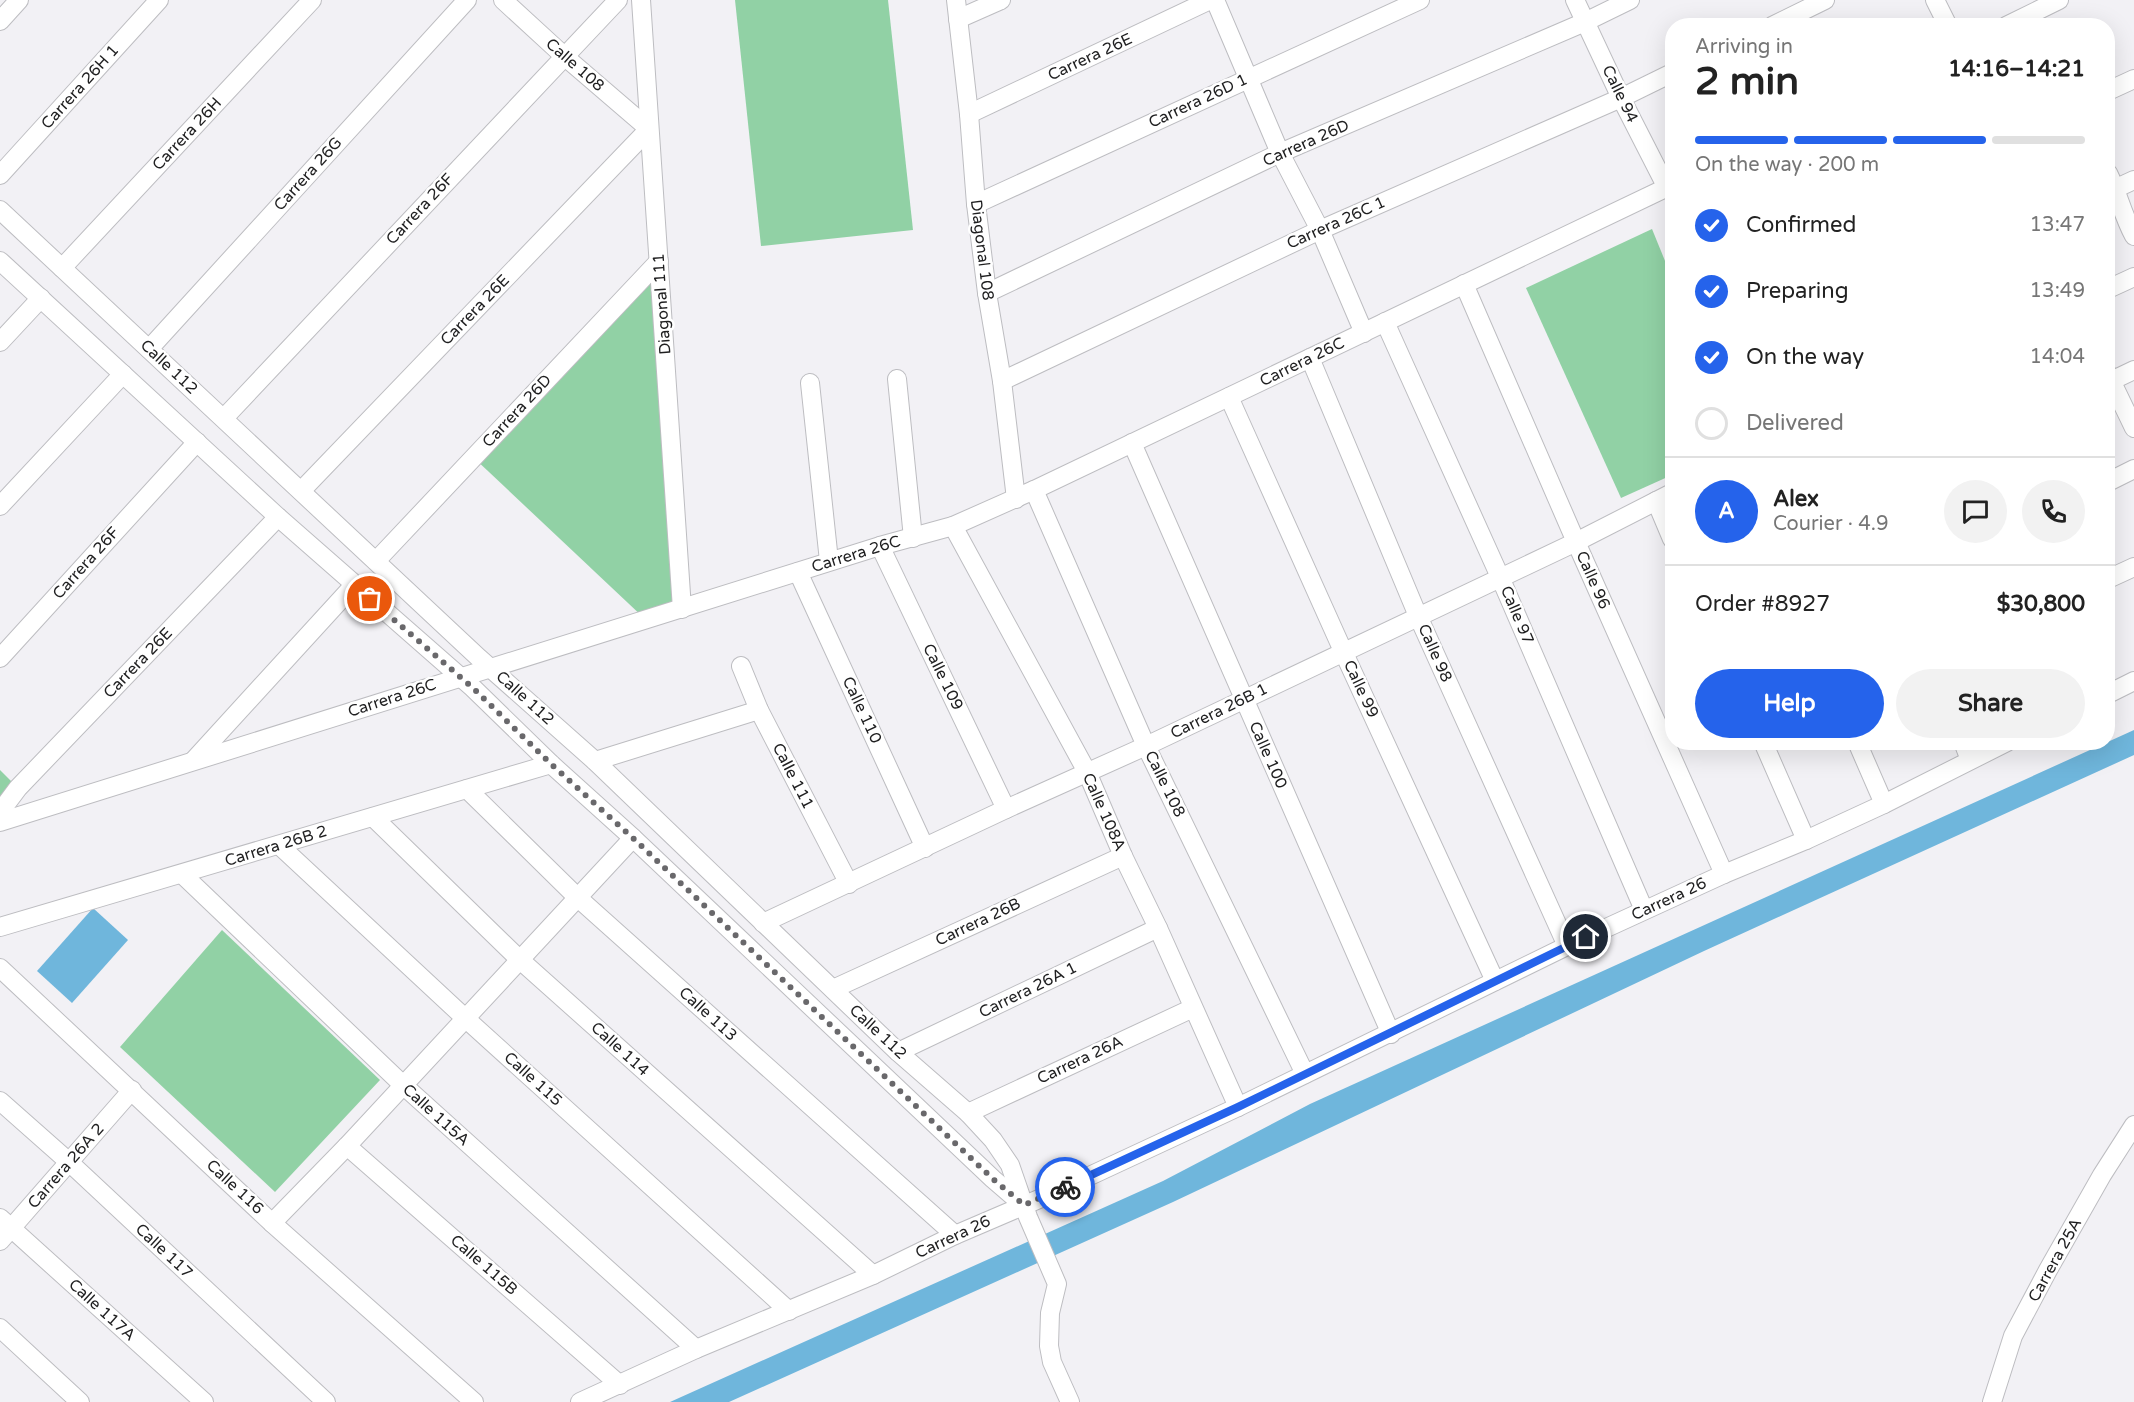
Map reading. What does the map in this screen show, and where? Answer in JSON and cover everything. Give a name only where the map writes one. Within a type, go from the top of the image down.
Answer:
[{"type":"street","points":[[0,21],[19,0]]},
{"type":"street","name":"Carrera 26H","points":[[62,268],[312,0]]},
{"type":"street","name":"Carrera 26G","points":[[149,349],[467,0]]},
{"type":"street","name":"Calle 108","points":[[503,0],[564,56],[650,129]]},
{"type":"street","name":"Carrera 26F","points":[[224,418],[618,0]]},
{"type":"street","name":"Diagonal 111","points":[[641,0],[682,609]]},
{"type":"street","name":"Diagonal 108","points":[[956,0],[969,114],[976,204],[987,293],[1002,381],[1016,499]]},
{"type":"street","points":[[958,20],[1001,0]]},
{"type":"street","name":"Carrera 26E","points":[[969,114],[1210,0]]},
{"type":"street","points":[[1215,0],[1280,153],[1320,230],[1364,333]]},
{"type":"street","name":"Carrera 26D 1","points":[[976,204],[1420,0]]},
{"type":"street","name":"Calle 94","points":[[1575,0],[1620,98],[1665,177]]},
{"type":"street","name":"Carrera 26D","points":[[987,293],[1280,153],[1585,22],[1630,0]]},
{"type":"street","points":[[1788,18],[1825,0]]},
{"type":"street","points":[[1935,0],[1944,18]]},
{"type":"street","points":[[2024,18],[2059,0]]},
{"type":"street","name":"Carrera 26H 1","points":[[0,175],[153,2]]},
{"type":"street","name":"Carrera 26C 1","points":[[1002,381],[1320,230],[1665,76]]},
{"type":"street","points":[[2115,88],[2134,79]]},
{"type":"street","name":"Carrera 26E","points":[[302,491],[650,129]]},
{"type":"street","points":[[2115,183],[2134,180]]},
{"type":"street","name":"Carrera 26C","points":[[0,822],[829,561],[953,526],[1132,444],[1665,188]]},
{"type":"street","points":[[2115,195],[2134,236]]},
{"type":"street","name":"Calle 112","points":[[0,210],[376,561],[595,761],[898,1052],[968,1113],[993,1140],[1010,1165],[1026,1211],[1057,1284],[1050,1313],[1049,1346],[1052,1362],[1070,1402]]},
{"type":"street","name":"Calle 112","points":[[0,261],[278,517],[461,677],[1026,1211]]},
{"type":"street","name":"Carrera 26D","points":[[376,561],[659,261]]},
{"type":"street","points":[[2115,286],[2134,277]]},
{"type":"street","name":"Calle 96","points":[[1464,284],[1665,742]]},
{"type":"street","points":[[0,342],[41,298]]},
{"type":"street","name":"Calle 97","points":[[1385,322],[1500,577],[1644,910]]},
{"type":"street","name":"Calle 98","points":[[1310,358],[1419,616],[1567,946]]},
{"type":"street","points":[[2115,376],[2134,370]]},
{"type":"street","points":[[0,506],[123,374]]},
{"type":"street","points":[[897,379],[913,538]]},
{"type":"street","points":[[810,383],[829,561]]},
{"type":"street","points":[[2115,390],[2134,428]]},
{"type":"street","name":"Calle 99","points":[[1229,397],[1495,981]]},
{"type":"street","name":"Carrera 26F","points":[[0,658],[197,442]]},
{"type":"street","name":"Calle 100","points":[[1132,444],[1391,1034]]},
{"type":"street","points":[[2115,478],[2134,469]]},
{"type":"street","name":"Calle 108","points":[[1034,490],[1146,746],[1305,1074]]},
{"type":"street","name":"Carrera 26B 1","points":[[763,923],[1006,808],[1244,700],[1576,542],[1664,497]]},
{"type":"street","name":"Carrera 26E","points":[[0,812],[18,788],[278,517]]},
{"type":"street","name":"Calle 108A","points":[[953,526],[1087,772],[1238,1107]]},
{"type":"street","name":"Calle 109","points":[[879,546],[1006,808]]},
{"type":"street","points":[[2115,576],[2134,567]]},
{"type":"street","name":"Calle 110","points":[[798,572],[925,848]]},
{"type":"street","points":[[193,761],[354,585]]},
{"type":"street","name":"Calle 111","points":[[741,666],[759,710],[849,884]]},
{"type":"street","points":[[2115,690],[2134,681]]},
{"type":"street","points":[[595,761],[759,710]]},
{"type":"street","name":"Calle 96","points":[[1669,750],[1724,874]]},
{"type":"street","points":[[1766,750],[1806,840]]},
{"type":"street","points":[[1860,750],[1884,804]]},
{"type":"street","points":[[1966,750],[1970,760]]},
{"type":"street","name":"Carrera 26","points":[[580,1402],[696,1349],[873,1275],[955,1235],[1026,1211],[1567,946],[1884,804],[1991,750]]},
{"type":"street","name":"Carrera 26B 2","points":[[0,927],[551,764]]},
{"type":"street","name":"Calle 113","points":[[467,789],[577,897],[955,1235]]},
{"type":"street","name":"Calle 114","points":[[373,817],[519,959],[873,1275]]},
{"type":"street","points":[[272,1222],[347,1146],[633,838]]},
{"type":"street","name":"Calle 115","points":[[279,845],[465,1018],[789,1311]]},
{"type":"street","name":"Carrera 26B","points":[[833,989],[1123,856]]},
{"type":"street","name":"Calle 115A","points":[[182,874],[403,1085],[696,1349]]},
{"type":"street","name":"Carrera 26A 1","points":[[898,1052],[1158,928]]},
{"type":"street","name":"Calle 116","points":[[0,968],[272,1222],[474,1402]]},
{"type":"street","name":"Carrera 26A","points":[[968,1113],[1193,1008]]},
{"type":"street","name":"Carrera 26A 2","points":[[4,1229],[69,1162],[132,1090]]},
{"type":"street","name":"Calle 117","points":[[0,1101],[69,1162],[326,1402]]},
{"type":"street","name":"Carrera 25A","points":[[1992,1402],[2013,1336],[2102,1175],[2134,1125]]},
{"type":"street","name":"Calle 115B","points":[[347,1146],[620,1384]]},
{"type":"street","name":"Calle 117A","points":[[4,1229],[204,1402]]},
{"type":"street","points":[[0,1328],[80,1402]]},
{"type":"green space","points":[[735,0],[888,0],[913,230],[761,246]]},
{"type":"green space","points":[[1652,229],[1665,261],[1665,478],[1621,498],[1526,288]]},
{"type":"green space","points":[[659,261],[682,609],[645,619],[473,457]]},
{"type":"green space","points":[[0,770],[18,788],[0,812]]},
{"type":"green space","points":[[222,930],[380,1080],[275,1192],[120,1047]]},
{"type":"water","points":[[2134,730],[2134,755],[1704,951],[1173,1202],[729,1402],[670,1402],[1163,1181],[1310,1104],[2090,750],[2115,750],[2115,739]]},
{"type":"water","points":[[93,908],[128,940],[72,1003],[37,971]]},
{"type":"way so far","points":[[370,599],[473,688],[993,1179],[1024,1205],[1065,1187]]},
{"type":"route","points":[[1065,1187],[1391,1034],[1586,937]]}]
